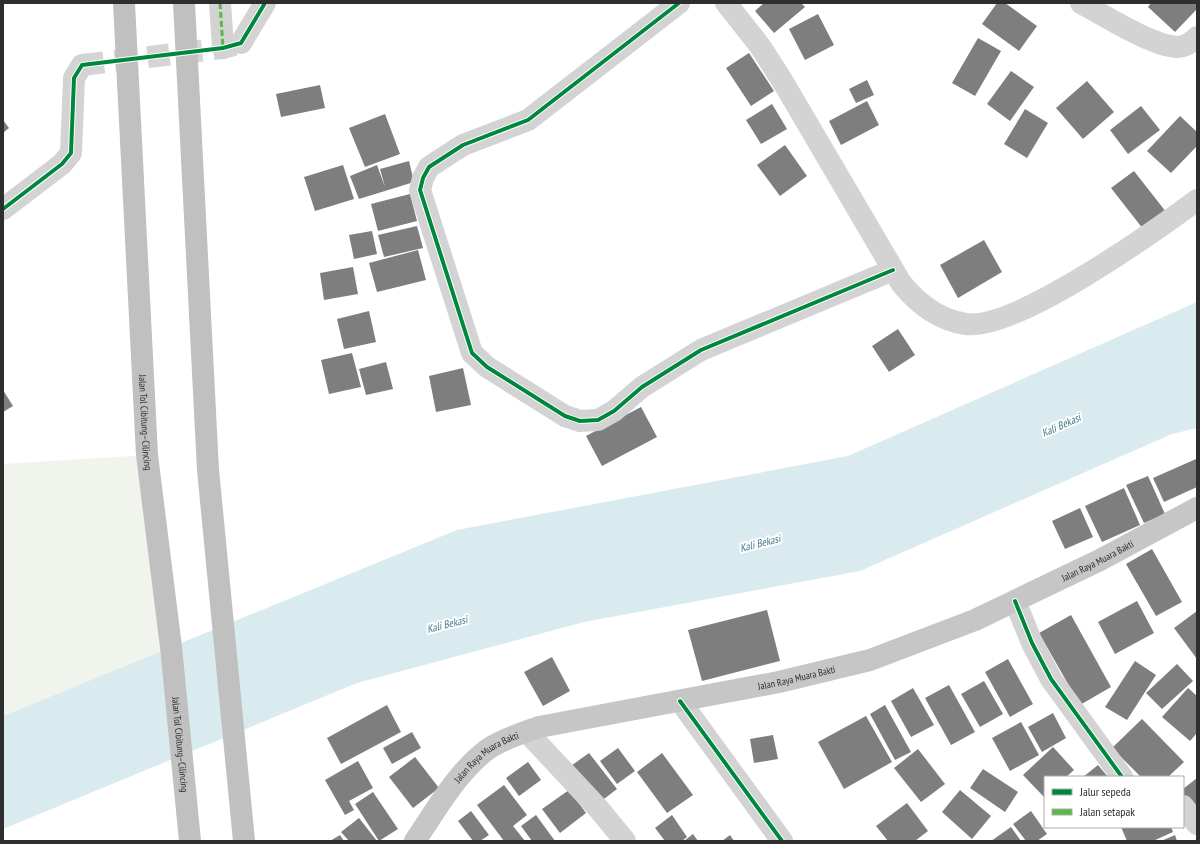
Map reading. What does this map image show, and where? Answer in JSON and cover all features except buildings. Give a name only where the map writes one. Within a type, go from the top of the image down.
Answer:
[{"type":"highway","name":"Jalan Tol Cibitung–Cilincing","points":[[124,3],[147,455],[171,647],[190,841]]},
{"type":"highway","points":[[184,3],[208,470],[244,841]]},
{"type":"main road","name":"Jalan Raya Muara Bakti","points":[[415,841],[469,767],[489,749],[527,732],[540,728],[779,682],[870,660],[975,620],[1100,560],[1197,508]]},
{"type":"street","points":[[220,3],[232,46],[265,3]]},
{"type":"street","points":[[679,3],[528,120],[463,145],[429,167],[422,178],[420,190],[472,352],[487,367],[564,416],[572,420],[591,422],[598,420],[614,411],[642,387],[701,350],[893,270]]},
{"type":"street","points":[[726,3],[760,46],[784,82],[901,283],[916,301],[932,312],[952,321],[967,324],[985,323],[1004,318],[1097,269],[1197,200]]},
{"type":"street","points":[[1081,3],[1121,26],[1168,45],[1179,47],[1189,44],[1197,37]]},
{"type":"street","points":[[3,209],[62,164],[71,153],[74,78],[82,65]]},
{"type":"street","points":[[1015,601],[1032,643],[1051,679],[1121,776]]},
{"type":"street","points":[[680,701],[782,841]]},
{"type":"street","points":[[527,732],[598,808],[625,841]]},
{"type":"street","points":[[1184,807],[1197,824]]},
{"type":"shaded area","points":[[147,455],[171,647],[3,716],[3,464]]},
{"type":"water","name":"Kali Bekasi","points":[[1197,302],[1197,428],[1172,434],[860,571],[584,622],[357,683],[3,829],[3,716],[457,530],[848,456]]},
{"type":"tunnel","points":[[82,65],[223,48],[241,43]]},
{"type":"marked path","points":[[220,3],[223,48]]},
{"type":"cycle path","points":[[3,209],[62,164],[71,153],[74,78],[82,65],[223,48],[241,43],[265,3]]},
{"type":"cycle path","points":[[679,3],[528,120],[463,145],[429,167],[423,178],[420,190],[472,353],[487,367],[565,416],[580,421],[598,420],[614,411],[642,387],[701,350],[893,270]]},
{"type":"cycle path","points":[[1015,601],[1032,643],[1051,679],[1121,776]]},
{"type":"cycle path","points":[[680,701],[782,841]]}]
